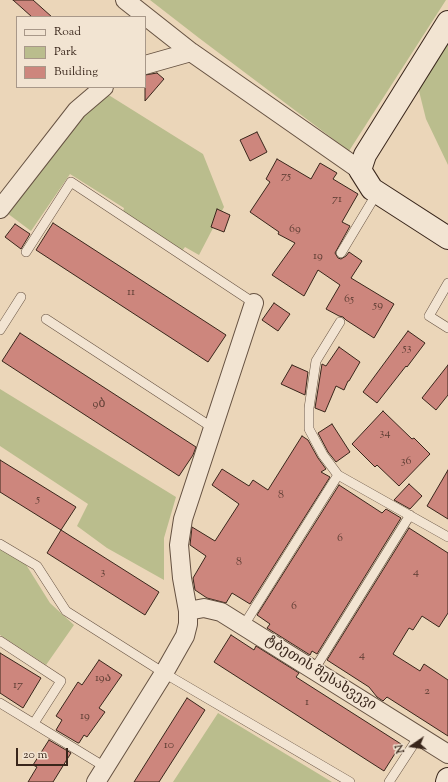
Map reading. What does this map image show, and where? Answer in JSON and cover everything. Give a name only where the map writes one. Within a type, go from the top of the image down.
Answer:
[{"type":"street","points":[[125,0],[145,16]]},
{"type":"street","points":[[146,17],[191,52],[360,170],[372,189],[448,238]]},
{"type":"street","points":[[360,170],[365,154],[448,22]]},
{"type":"street","points":[[146,65],[191,52]]},
{"type":"street","points":[[0,209],[77,110],[103,88]]},
{"type":"street","points":[[96,782],[164,673],[185,636],[188,624],[188,611],[182,578],[179,545],[183,519],[254,302]]},
{"type":"street","name":"ტბეთის შესახვევი","points":[[188,611],[204,608],[221,612],[448,754]]},
{"type":"lane","points":[[26,252],[71,182],[254,302]]},
{"type":"lane","points":[[341,253],[377,192]]},
{"type":"lane","points":[[448,283],[429,316],[448,328]]},
{"type":"lane","points":[[0,330],[21,297]]},
{"type":"lane","points":[[46,319],[213,428]]},
{"type":"lane","points":[[340,322],[316,361],[308,408],[309,429],[323,455],[338,475],[448,538]]},
{"type":"lane","points":[[244,625],[338,475]]},
{"type":"lane","points":[[314,670],[410,515]]},
{"type":"lane","points":[[0,544],[37,566],[66,611],[164,673],[350,782]]},
{"type":"lane","points":[[0,641],[61,681],[34,723]]},
{"type":"lane","points":[[0,703],[106,767]]},
{"type":"lane","points":[[389,782],[419,736]]},
{"type":"green space","points":[[150,0],[446,0],[349,151]]},
{"type":"green space","points":[[448,22],[448,165],[426,119],[415,75]]},
{"type":"green space","points":[[107,94],[203,154],[224,207],[199,255],[185,247],[182,251],[123,212],[124,208],[70,174],[31,231],[7,213],[83,117]]},
{"type":"green space","points":[[0,389],[176,497],[164,538],[164,580],[107,548],[77,526],[88,504],[0,446]]},
{"type":"green space","points":[[0,548],[25,563],[50,603],[74,625],[46,665],[0,635]]},
{"type":"green space","points":[[218,713],[332,782],[173,782]]},
{"type":"building","points":[[13,0],[33,0],[51,16],[31,16]]},
{"type":"building","points":[[157,73],[164,79],[145,101],[146,88],[146,75]]},
{"type":"building","points":[[257,132],[267,152],[250,161],[240,140]]},
{"type":"building","points":[[277,159],[311,179],[320,163],[337,173],[333,179],[358,194],[342,222],[350,226],[335,253],[338,258],[341,259],[349,252],[362,261],[351,278],[394,304],[374,338],[343,317],[326,309],[340,285],[318,270],[304,296],[272,275],[295,243],[278,234],[279,232],[250,212],[270,182],[266,179]]},
{"type":"building","points":[[217,209],[230,215],[224,232],[211,227]]},
{"type":"building","points":[[53,223],[226,335],[208,362],[36,250]]},
{"type":"building","points":[[15,224],[30,234],[21,249],[5,237]]},
{"type":"building","points":[[274,303],[290,314],[278,331],[262,320]]},
{"type":"building","points":[[408,331],[425,343],[377,403],[363,392]]},
{"type":"building","points":[[20,333],[196,447],[193,455],[179,476],[2,361]]},
{"type":"building","points":[[339,347],[360,362],[344,390],[336,386],[325,412],[315,408],[322,364],[326,366]]},
{"type":"building","points":[[292,365],[308,372],[305,395],[281,384]]},
{"type":"building","points":[[448,365],[448,395],[436,410],[422,398]]},
{"type":"building","points":[[383,411],[430,454],[399,486],[377,465],[375,467],[352,444]]},
{"type":"building","points":[[332,424],[350,452],[336,462],[328,452],[318,433]]},
{"type":"building","points":[[302,436],[308,440],[326,469],[321,472],[330,477],[250,604],[232,593],[226,603],[207,598],[195,590],[193,578],[206,556],[190,545],[192,527],[215,541],[239,504],[212,485],[222,469],[249,486],[253,480],[268,490]]},
{"type":"building","points":[[0,460],[76,507],[61,530],[0,492]]},
{"type":"building","points":[[448,470],[448,519],[427,506]]},
{"type":"building","points":[[409,484],[422,496],[410,509],[394,500]]},
{"type":"building","points":[[339,485],[382,513],[386,509],[401,518],[317,654],[312,651],[310,655],[267,628],[270,624],[257,615]]},
{"type":"building","points":[[409,528],[448,553],[448,613],[439,627],[422,616],[413,630],[409,628],[393,654],[420,671],[424,664],[448,680],[448,736],[387,697],[383,701],[377,697],[369,687],[327,660]]},
{"type":"building","points":[[61,530],[159,592],[145,615],[47,553]]},
{"type":"building","points":[[231,635],[254,650],[256,646],[299,673],[296,677],[401,744],[384,771],[214,662]]},
{"type":"building","points":[[0,653],[41,678],[23,708],[0,693]]},
{"type":"building","points":[[99,660],[122,675],[99,708],[105,712],[87,737],[84,735],[78,743],[56,730],[62,720],[56,716],[78,682],[82,685]]},
{"type":"building","points":[[187,698],[205,710],[159,782],[134,782]]},
{"type":"building","points":[[49,740],[71,753],[53,782],[28,782],[37,767],[33,765]]}]
